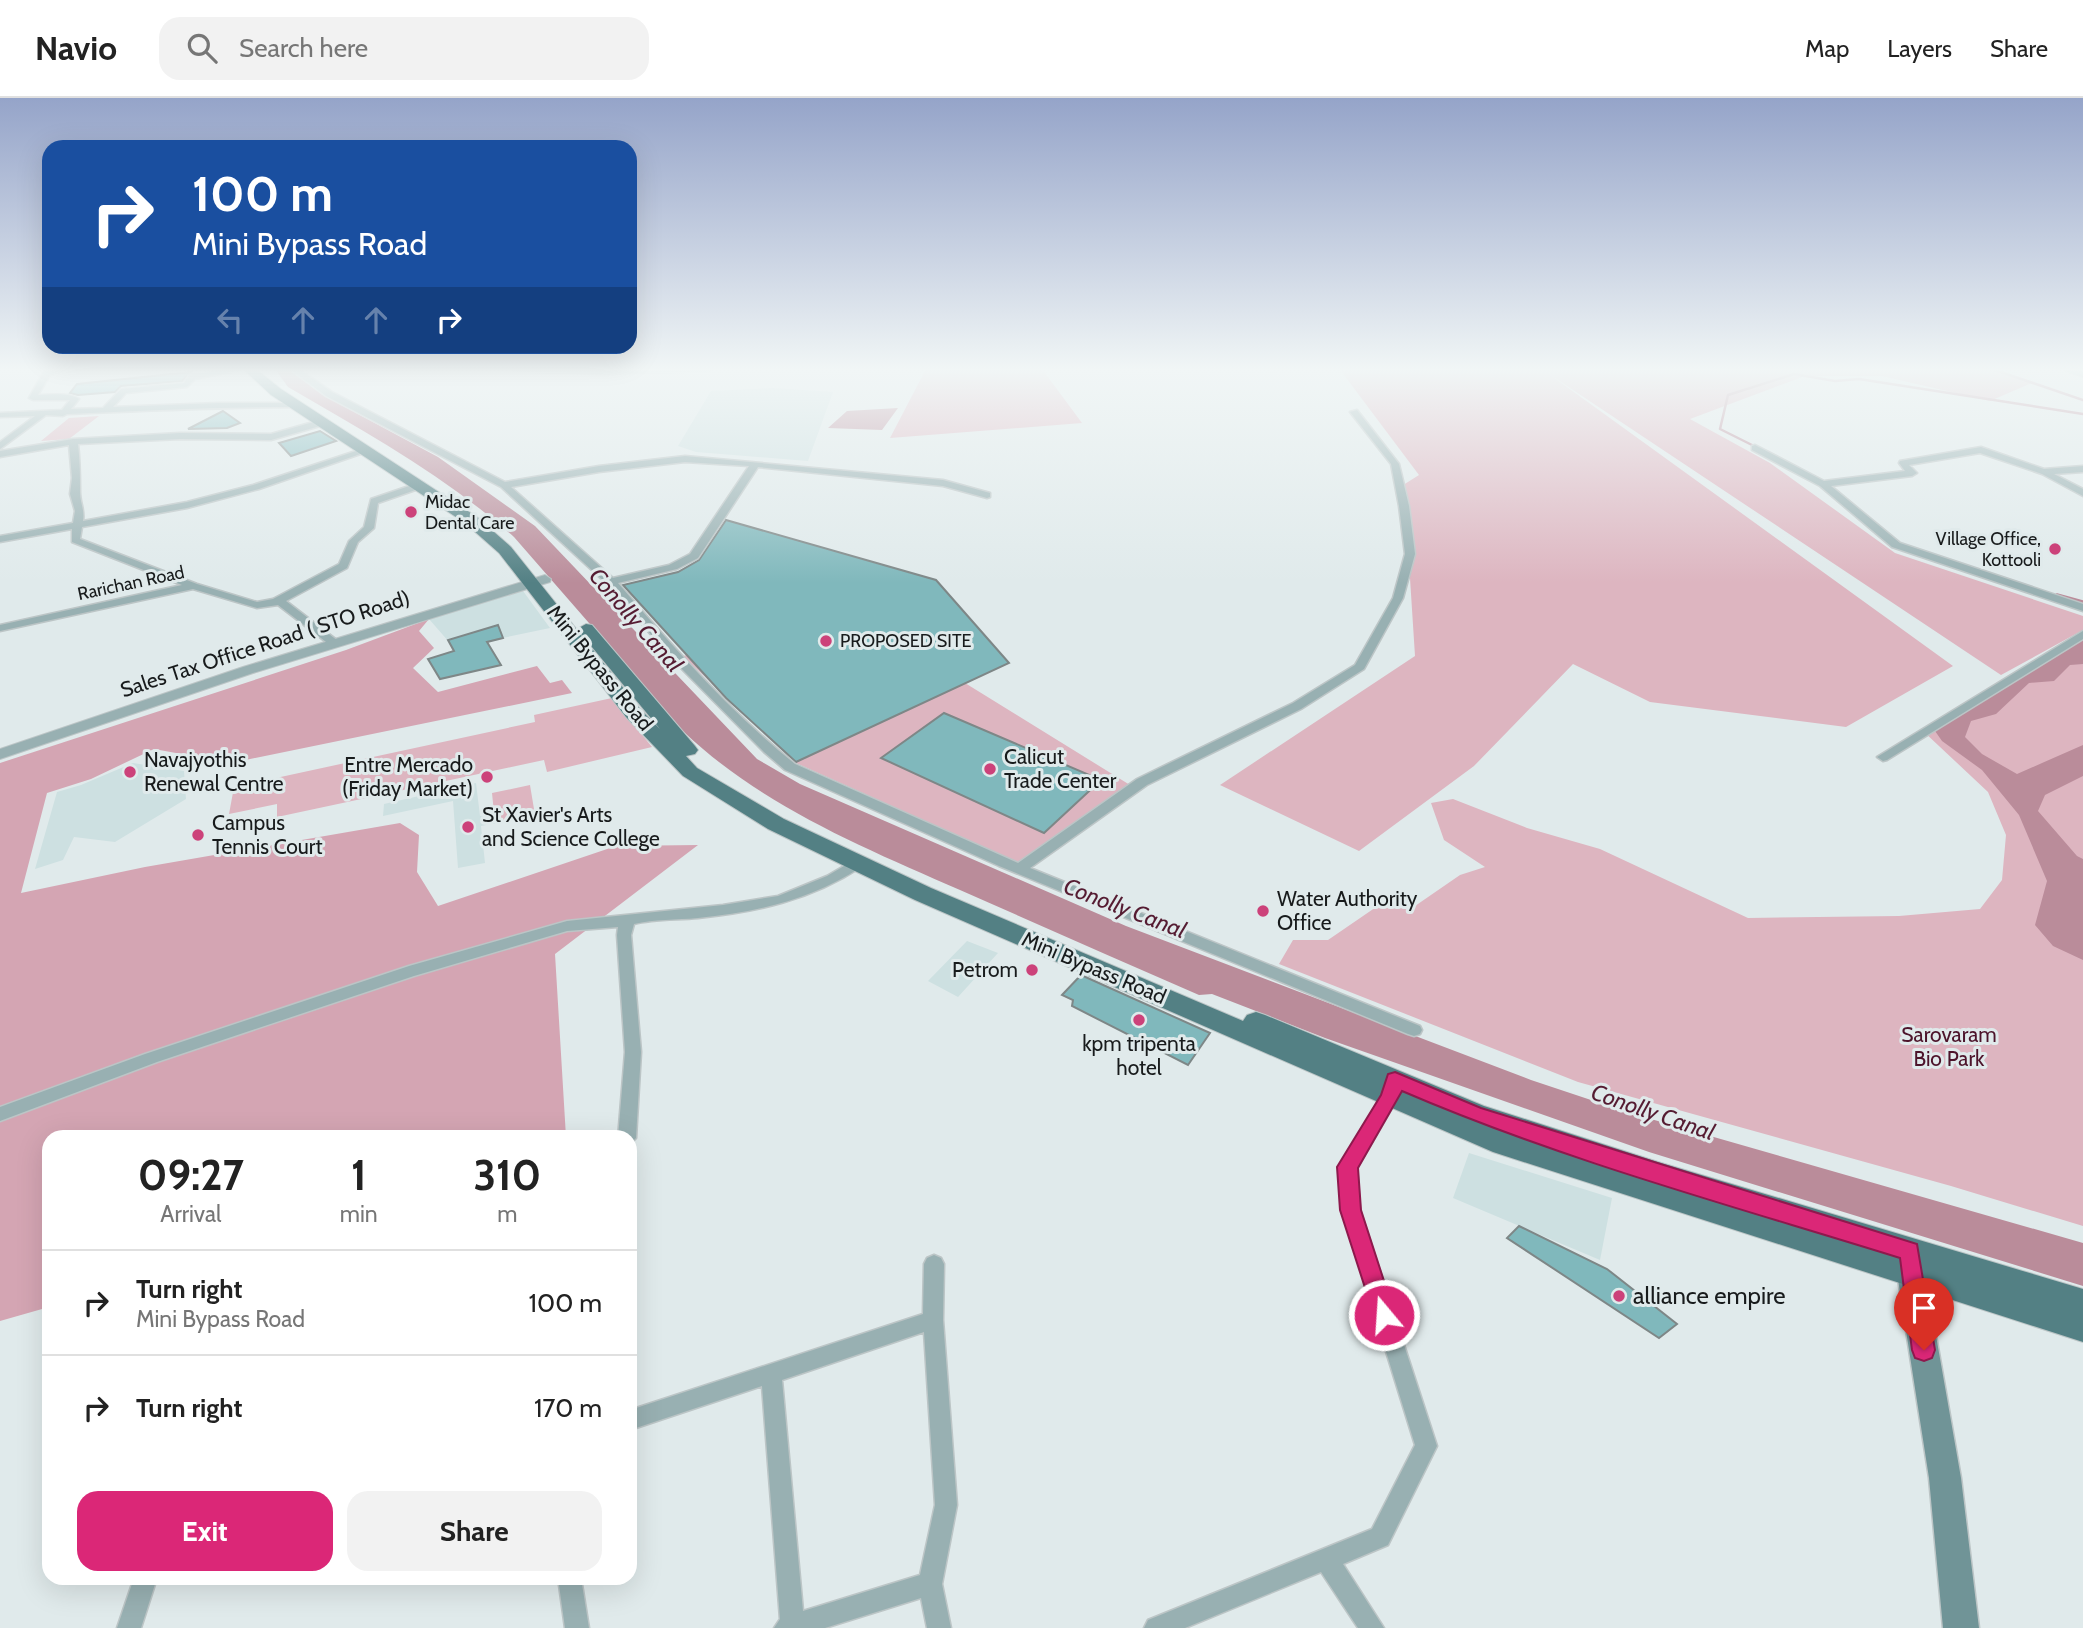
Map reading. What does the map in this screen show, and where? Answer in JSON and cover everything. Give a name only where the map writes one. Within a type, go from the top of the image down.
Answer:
[{"type":"main road","name":"Mini Bypass Road","points":[[350,440],[421,485],[497,542],[538,581],[633,713],[690,772],[776,824],[856,864],[1393,1088],[1658,1174],[1910,1262],[2083,1327]]},
{"type":"main road","name":"Mini Bypass Road","points":[[367,440],[420,473],[498,531],[538,581],[696,760],[775,810],[986,915],[1118,970],[1299,1038],[1393,1088]]},
{"type":"main road","name":"Mini Bypass Road","points":[[1910,1262],[2083,1304]]},
{"type":"main road","points":[[1910,1262],[1945,1478],[1962,1628]]},
{"type":"street","points":[[0,454],[73,442],[102,440]]},
{"type":"street","points":[[418,440],[504,485],[611,582],[677,658],[768,749],[790,766],[1019,869],[1414,1030]]},
{"type":"street","points":[[1019,869],[1142,782],[1285,713],[1360,667],[1398,598],[1410,554],[1395,464],[1376,440]]},
{"type":"street","points":[[73,442],[77,465],[75,494],[80,511],[75,540],[193,586]]},
{"type":"street","points":[[1755,449],[1823,484],[1896,545],[2083,608]]},
{"type":"street","points":[[1823,484],[1912,473],[1903,463],[1981,450],[2043,471],[2083,493]]},
{"type":"street","points":[[0,539],[187,505],[256,487],[365,451]]},
{"type":"street","points":[[504,485],[599,469],[685,459],[943,484],[987,495]]},
{"type":"street","points":[[611,582],[673,567],[694,556],[755,464]]},
{"type":"street","points":[[2043,471],[2083,468]]},
{"type":"street","name":"Rarichan Road","points":[[0,628],[193,586],[257,605],[280,601],[343,566],[354,541],[369,528],[374,501],[421,485]]},
{"type":"street","name":"Sales Tax Office Road ( STO Road)","points":[[0,754],[334,643],[538,581]]},
{"type":"street","points":[[280,601],[334,643]]},
{"type":"street","points":[[1883,758],[2083,634]]},
{"type":"street","points":[[0,1115],[151,1058],[410,972],[567,926],[764,904],[797,897],[833,881],[856,864]]},
{"type":"street","points":[[627,921],[624,935],[633,1052],[628,1130]]},
{"type":"street","points":[[1156,1628],[1380,1537],[1426,1446],[1351,1210],[1348,1167],[1393,1088]]},
{"type":"street","points":[[934,1264],[933,1320],[946,1505],[930,1584],[939,1628]]},
{"type":"street","points":[[637,1418],[933,1320]]},
{"type":"street","points":[[771,1374],[789,1627],[930,1584]]},
{"type":"street","points":[[1326,1559],[1372,1628]]},
{"type":"street","points":[[128,1628],[143,1585]]},
{"type":"street","points":[[570,1585],[577,1628]]},
{"type":"shaded area","points":[[378,440],[407,440],[438,457],[535,526],[757,759],[800,784],[1126,926],[1531,1080],[1630,1113],[2083,1243],[2083,1286],[1649,1152],[1325,1038],[1212,994],[1199,995],[850,841],[814,823],[746,782],[684,732],[514,537],[433,475]]},
{"type":"shaded area","points":[[681,440],[815,440],[808,461],[696,452],[678,446]]},
{"type":"shaded area","points":[[523,591],[550,628],[488,641],[501,665],[440,679],[428,659],[456,650],[429,619]]},
{"type":"shaded area","points":[[429,619],[419,631],[434,648],[413,668],[438,692],[537,666],[550,683],[562,680],[572,693],[231,763],[154,749],[91,779],[47,793],[21,893],[145,867],[400,823],[419,835],[417,872],[438,906],[616,846],[698,845],[555,954],[566,1130],[42,1130],[42,1309],[0,1321],[0,763],[346,650]]},
{"type":"shaded area","points":[[2083,639],[2083,664],[2070,665],[2054,681],[2029,683],[1996,714],[1971,721],[1965,737],[1982,754],[2017,774],[2083,745],[2083,776],[2045,795],[2038,811],[2077,856],[2083,859],[2083,960],[2053,946],[2035,925],[2047,881],[2019,815],[1982,770],[1942,741],[1935,731]]},
{"type":"shaded area","points":[[133,763],[184,771],[186,799],[115,842],[74,837],[63,860],[35,869],[57,792]]},
{"type":"shaded area","name":"St Xavier's Arts and Science College","points":[[476,783],[480,816],[496,814],[497,823],[481,826],[485,863],[458,868],[453,801],[383,816],[384,804]]},
{"type":"shaded area","points":[[967,941],[998,953],[958,997],[928,981]]},
{"type":"shaded area","points":[[1469,1153],[1612,1198],[1600,1260],[1453,1198]]},
{"type":"green space","points":[[1393,440],[1641,440],[1953,666],[1846,727],[1650,702],[1573,664],[1474,766],[1359,851],[1220,785],[1415,656],[1406,516],[1400,487],[1419,475]]},
{"type":"green space","points":[[1649,440],[1729,440],[1770,463],[1895,553],[2083,616],[2083,630],[2001,675]]},
{"type":"green space","points":[[892,605],[931,662],[1130,785],[1021,864],[796,763],[683,656]]},
{"type":"green space","name":"Sarovaram Bio Park","points":[[2083,632],[2083,1226],[1951,1186],[1578,1082],[1279,964],[1293,940],[1328,940],[1382,903],[1415,906],[1460,875],[1485,867],[1444,840],[1431,803],[1453,799],[1527,828],[1600,849],[1748,918],[1899,916],[1980,909],[2002,880],[2006,835],[1988,792],[1923,731]]},
{"type":"green space","points":[[612,698],[652,747],[547,772],[544,760],[277,817],[277,804],[229,814],[234,787],[535,722],[534,715]]},
{"type":"green space","points":[[530,785],[535,815],[495,823],[492,793]]},
{"type":"building","points":[[288,440],[336,441],[291,456],[279,443]]},
{"type":"building","name":"PROPOSED SITE","points":[[726,520],[936,580],[1009,663],[796,762],[726,698],[623,585],[678,572],[699,560]]},
{"type":"building","points":[[498,625],[503,638],[487,642],[501,665],[440,679],[428,659],[454,651],[448,640]]},
{"type":"building","name":"Calicut Trade Center","points":[[944,713],[1101,780],[1044,833],[881,758]]},
{"type":"building","name":"kpm tripenta hotel","points":[[1081,975],[1210,1033],[1188,1065],[1072,1006],[1073,1000],[1062,995]]},
{"type":"building","name":"alliance empire","points":[[1519,1226],[1607,1269],[1677,1324],[1659,1338],[1507,1238]]},
{"type":"waterway","points":[[1743,440],[1756,447]]},
{"type":"waterway","points":[[2057,595],[2083,602]]},
{"type":"place","name":"Midac Dental Care","points":[[411,512]]},
{"type":"place","name":"Village Office, Kottooli","points":[[2055,549]]},
{"type":"place","name":"PROPOSED SITE","points":[[826,641]]},
{"type":"place","name":"Calicut Trade Center","points":[[990,769]]},
{"type":"place","name":"Navajyothis Renewal Centre","points":[[130,772]]},
{"type":"place","name":"Entre Mercado (Friday Market)","points":[[487,777]]},
{"type":"place","name":"St Xavier's Arts and Science College","points":[[468,827]]},
{"type":"place","name":"Campus Tennis Court","points":[[198,835]]},
{"type":"place","name":"Water Authority Office","points":[[1263,911]]},
{"type":"place","name":"Petrom","points":[[1032,970]]},
{"type":"place","name":"kpm tripenta hotel","points":[[1139,1020]]},
{"type":"place","name":"alliance empire","points":[[1619,1296]]},
{"type":"route","points":[[1384,1315],[1351,1210],[1348,1167],[1391,1096],[1395,1080],[1475,1114],[1658,1174],[1909,1251],[1924,1350]]},
{"type":"water label","name":"Conolly Canal","points":[[636,620]]},
{"type":"water label","name":"Conolly Canal","points":[[1125,908]]},
{"type":"water label","name":"Conolly Canal","points":[[1653,1112]]}]
